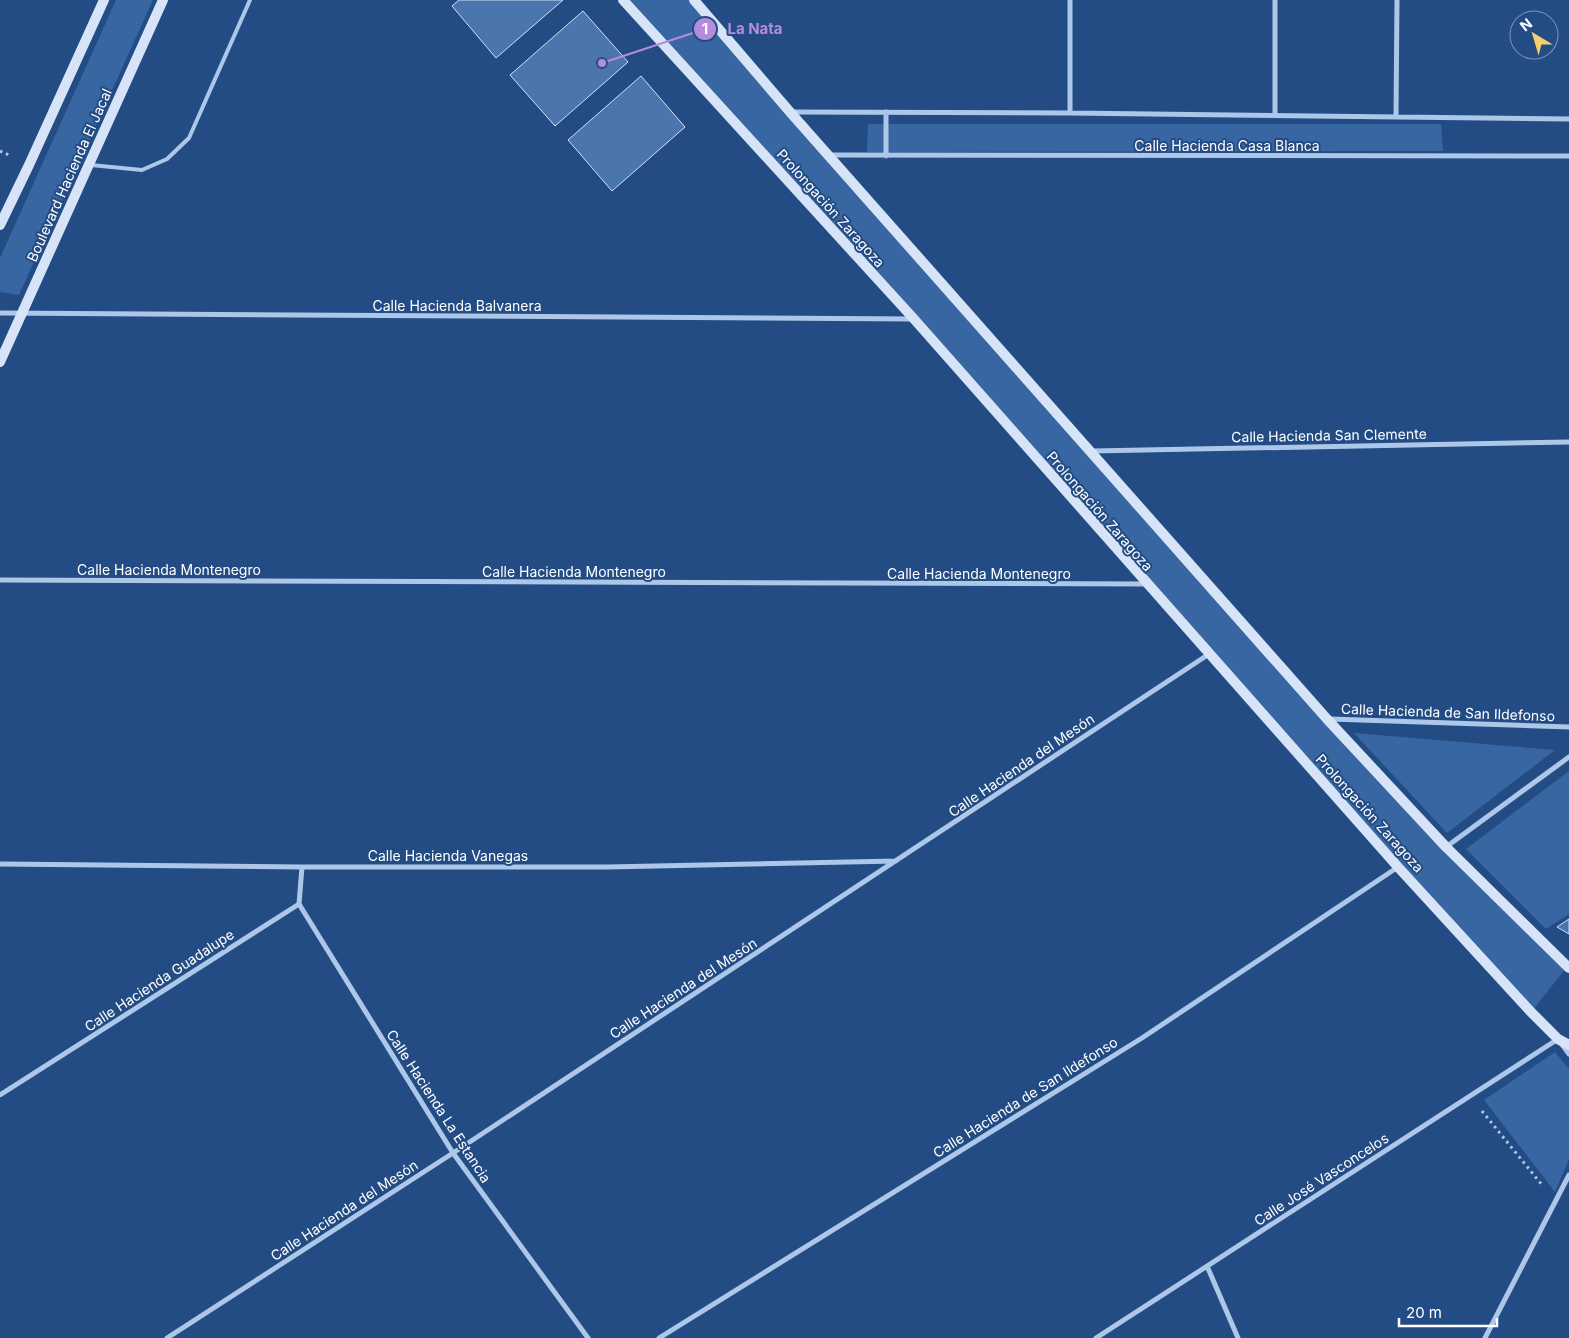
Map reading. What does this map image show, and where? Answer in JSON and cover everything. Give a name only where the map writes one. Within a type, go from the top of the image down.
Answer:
[{"type":"main road","points":[[0,225],[104,0]]},
{"type":"main road","name":"Boulevard Hacienda El Jacal","points":[[0,362],[163,0]]},
{"type":"main road","name":"Prolongación Zaragoza","points":[[623,0],[914,319],[1398,867],[1531,1012],[1558,1039],[1569,1045]]},
{"type":"main road","points":[[694,0],[790,112],[1327,719],[1446,847],[1569,968]]},
{"type":"street","points":[[1070,0],[1070,113]]},
{"type":"street","points":[[1275,0],[1275,115]]},
{"type":"street","points":[[1396,116],[1397,0]]},
{"type":"street","points":[[790,112],[1070,113],[1569,119]]},
{"type":"street","points":[[886,112],[886,156]]},
{"type":"street","name":"Calle Hacienda Casa Blanca","points":[[829,155],[1569,156]]},
{"type":"street","name":"Calle Hacienda Balvanera","points":[[0,313],[914,319]]},
{"type":"street","name":"Calle Hacienda San Clemente","points":[[1089,451],[1569,442]]},
{"type":"street","name":"Calle Hacienda Montenegro","points":[[0,580],[1147,584]]},
{"type":"street","name":"Calle Hacienda del Mesón","points":[[167,1338],[453,1153],[1210,653]]},
{"type":"street","name":"Calle Hacienda de San Ildefonso","points":[[1327,719],[1569,727]]},
{"type":"street","points":[[1446,847],[1569,757]]},
{"type":"street","name":"Calle Hacienda Vanegas","points":[[0,864],[302,867],[608,866],[896,861]]},
{"type":"street","points":[[299,904],[302,867]]},
{"type":"street","name":"Calle Hacienda de San Ildefonso","points":[[659,1338],[1142,1038],[1398,867]]},
{"type":"street","name":"Calle Hacienda La Estancia","points":[[299,904],[453,1153],[588,1338]]},
{"type":"street","name":"Calle Hacienda Guadalupe","points":[[0,1095],[299,904]]},
{"type":"street","name":"Prolongación Zaragoza","points":[[1558,1039],[1569,1054]]},
{"type":"street","name":"Calle José Vasconcelos","points":[[1096,1338],[1558,1039]]},
{"type":"street","points":[[1485,1338],[1569,1175]]},
{"type":"street","points":[[1208,1266],[1238,1338]]},
{"type":"lane","points":[[89,164],[142,170],[167,159],[189,138],[250,0]]},
{"type":"path","points":[[1470,1096],[1556,1202]]},
{"type":"shaded area","points":[[116,0],[153,0],[19,295],[0,292],[0,258]]},
{"type":"shaded area","points":[[623,0],[694,0],[1327,719],[1567,967],[1531,1012]]},
{"type":"shaded area","points":[[868,124],[1441,124],[1443,151],[867,152]]},
{"type":"shaded area","points":[[1354,733],[1555,750],[1447,833]]},
{"type":"shaded area","points":[[1569,771],[1569,914],[1546,929],[1466,849]]},
{"type":"shaded area","points":[[1555,1052],[1569,1069],[1569,1159],[1555,1192],[1484,1100]]},
{"type":"building","points":[[459,0],[563,0],[496,58],[452,6]]},
{"type":"building","points":[[583,11],[628,62],[555,126],[510,75]]},
{"type":"building","points":[[641,76],[685,127],[612,191],[568,140]]},
{"type":"building","points":[[1569,919],[1569,934],[1557,927]]},
{"type":"place","name":"La Nata","points":[[602,63]]}]
